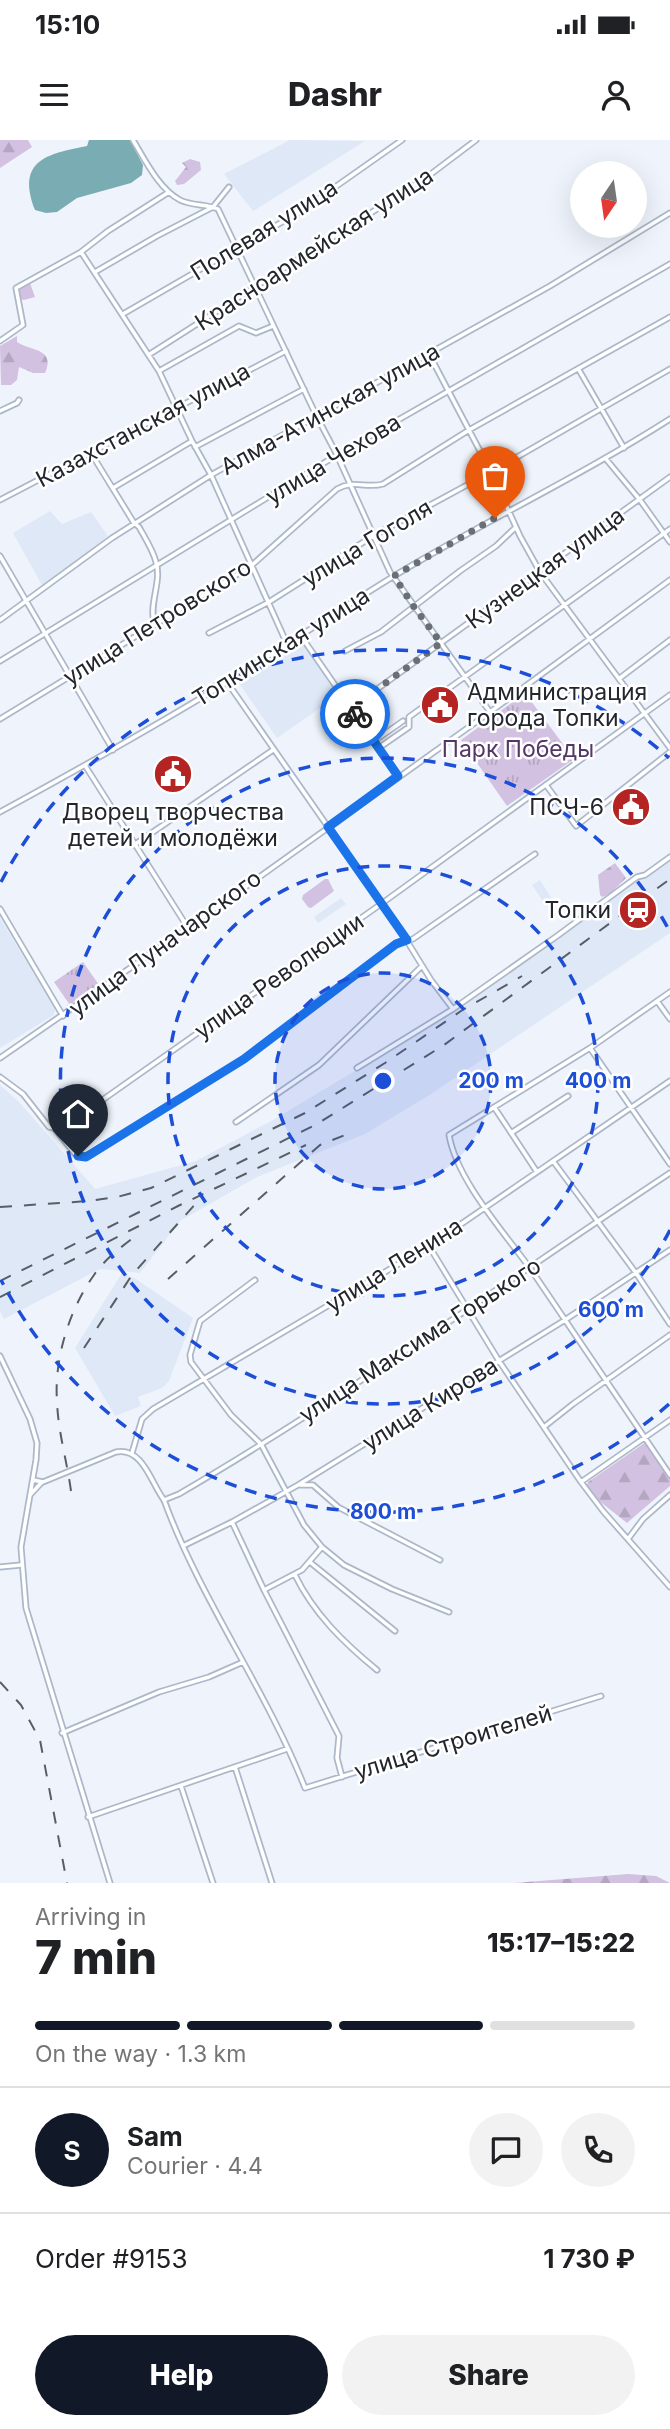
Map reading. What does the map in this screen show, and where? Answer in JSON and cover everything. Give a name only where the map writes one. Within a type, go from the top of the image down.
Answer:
[{"type":"street","points":[[133,140],[151,170],[170,192],[180,200],[218,209],[394,576],[490,712]]},
{"type":"street","name":"Полевая улица","points":[[123,314],[301,211],[402,140]]},
{"type":"street","name":"Красноармейская улица","points":[[150,354],[428,177],[476,140]]},
{"type":"street","points":[[94,272],[213,206],[229,187]]},
{"type":"street","points":[[0,341],[23,325],[16,288],[81,252],[108,231],[170,192]]},
{"type":"street","name":"Алма-Атинская улица","points":[[0,621],[134,523],[211,475],[550,286],[670,213]]},
{"type":"street","points":[[81,252],[159,371],[175,408],[211,475],[287,644]]},
{"type":"street","name":"улица Чехова","points":[[0,661],[337,455],[670,264]]},
{"type":"street","points":[[349,483],[377,486],[383,484],[469,430],[670,317]]},
{"type":"street","points":[[159,371],[239,327],[256,333],[273,326]]},
{"type":"street","name":"Казахстанская улица","points":[[0,500],[286,351]]},
{"type":"street","points":[[429,354],[540,572],[591,638],[670,750],[576,826],[546,785]]},
{"type":"street","name":"улица Гоголя","points":[[209,633],[269,602],[373,536],[670,369]]},
{"type":"street","points":[[579,370],[624,448]]},
{"type":"street","points":[[195,447],[304,389]]},
{"type":"street","points":[[0,411],[19,400]]},
{"type":"street","name":"Топкинская улица","points":[[0,812],[113,750],[227,682],[394,576],[508,510],[606,459],[670,419]]},
{"type":"street","points":[[113,488],[192,441]]},
{"type":"street","points":[[91,453],[139,527],[157,564],[152,607],[154,624]]},
{"type":"street","points":[[606,459],[670,542]]},
{"type":"street","name":"Кузнецкая улица","points":[[351,708],[670,477]]},
{"type":"street","name":"улица Петровского","points":[[0,719],[251,566],[328,495],[349,483]]},
{"type":"street","name":"Топкинская улица","points":[[345,651],[381,632],[496,546],[516,527]]},
{"type":"street","points":[[383,745],[408,727],[410,717],[670,529]]},
{"type":"street","points":[[0,556],[2,564],[28,601],[113,750]]},
{"type":"street","name":"улица Луначарского","points":[[0,1058],[188,928],[670,580]]},
{"type":"street","points":[[301,636],[398,776]]},
{"type":"street","points":[[620,678],[670,640]]},
{"type":"street","points":[[227,682],[453,1009]]},
{"type":"street","name":"улица Революции","points":[[55,1129],[64,1127],[381,904],[670,695]]},
{"type":"street","points":[[373,742],[403,721]]},
{"type":"street","points":[[134,845],[273,750]]},
{"type":"street","points":[[85,766],[188,928]]},
{"type":"street","points":[[0,1077],[19,1090],[75,1154],[86,1157],[244,1059],[396,944],[412,939],[534,854]]},
{"type":"street","points":[[357,1068],[453,1009],[637,877],[645,875],[670,857]]},
{"type":"street","points":[[0,909],[63,1016]]},
{"type":"street","points":[[236,1122],[319,1065],[422,966]]},
{"type":"street","points":[[670,992],[590,1048],[449,1135],[457,1162],[470,1185],[670,1475]]},
{"type":"street","points":[[657,1001],[670,1019]]},
{"type":"street","points":[[590,1048],[670,1164]]},
{"type":"street","name":"улица Ленина","points":[[132,1453],[144,1416],[429,1246],[670,1081]]},
{"type":"street","points":[[511,1133],[568,1096]]},
{"type":"street","points":[[494,1107],[537,1172]]},
{"type":"street","points":[[552,1161],[636,1273],[670,1324]]},
{"type":"street","name":"улица Максима Горького","points":[[164,1500],[179,1494],[261,1444],[530,1269],[670,1173]]},
{"type":"street","points":[[429,1246],[499,1361],[581,1482],[669,1585]]},
{"type":"street","name":"улица Кирова","points":[[183,1546],[298,1485],[565,1320],[670,1251]]},
{"type":"street","points":[[255,1280],[200,1321],[190,1358],[203,1380],[231,1415],[261,1444],[304,1525],[322,1547],[344,1565],[392,1589],[449,1612]]},
{"type":"street","points":[[544,1427],[670,1335]]},
{"type":"street","points":[[0,1356],[36,1436],[33,1480],[22,1534],[21,1565],[26,1608],[110,1883]]},
{"type":"street","points":[[581,1482],[670,1420]]},
{"type":"street","points":[[29,1497],[43,1482],[116,1452],[132,1453],[138,1457],[164,1500],[183,1546],[287,1749],[88,1817]]},
{"type":"street","points":[[33,1480],[43,1482]]},
{"type":"street","points":[[298,1485],[313,1485],[346,1512],[440,1560]]},
{"type":"street","points":[[628,1539],[643,1519],[670,1495]]},
{"type":"street","points":[[232,1522],[339,1736],[337,1758],[342,1777]]},
{"type":"street","points":[[264,1590],[295,1575],[311,1563],[322,1547]]},
{"type":"street","points":[[311,1563],[395,1631]]},
{"type":"street","points":[[0,1567],[21,1565]]},
{"type":"street","points":[[295,1575],[328,1625],[343,1642],[377,1670]]},
{"type":"street","points":[[62,1733],[159,1692],[209,1677],[243,1662]]},
{"type":"street","name":"улица Строителей","points":[[287,1749],[305,1788],[601,1696]]},
{"type":"street","points":[[235,1768],[272,1883]]},
{"type":"street","points":[[181,1786],[213,1883]]},
{"type":"shaded area","points":[[290,140],[365,141],[253,211],[224,174]]},
{"type":"shaded area","points":[[50,511],[62,524],[91,512],[108,536],[43,587],[13,533]]},
{"type":"shaded area","points":[[300,640],[353,718],[336,730],[320,708],[277,738],[238,682]]},
{"type":"shaded area","points":[[670,855],[670,933],[431,1094],[365,1134],[257,1177],[180,1221],[140,1273],[100,1269],[4,1319],[0,1311],[0,1085],[20,1103],[95,1189],[196,1161],[273,1120],[425,1029]]},
{"type":"shaded area","points":[[540,880],[554,902],[547,907],[532,885]]},
{"type":"shaded area","points":[[341,898],[346,904],[318,923],[314,917]]},
{"type":"shaded area","points":[[0,918],[55,1009],[54,1015],[0,1048]]},
{"type":"shaded area","points":[[122,1273],[136,1279],[193,1318],[169,1381],[162,1388],[138,1397],[141,1406],[115,1416],[75,1348]]},
{"type":"green space","points":[[0,140],[28,140],[32,147],[0,168]]},
{"type":"green space","points":[[190,159],[200,162],[201,170],[184,184],[177,185],[175,181],[186,167],[182,163]]},
{"type":"green space","points":[[30,283],[35,297],[20,299],[19,289]]},
{"type":"green space","points":[[17,336],[17,342],[44,355],[47,359],[45,373],[33,373],[19,367],[17,380],[11,385],[1,385],[0,346]]},
{"type":"green space","name":"Парк Победы","points":[[525,693],[574,759],[507,806],[461,740]]},
{"type":"green space","points":[[615,863],[626,878],[611,893],[602,897],[598,875]]},
{"type":"green space","points":[[328,879],[334,891],[311,908],[308,907],[302,899],[303,895]]},
{"type":"green space","points":[[83,962],[99,985],[70,1005],[54,982]]},
{"type":"green space","points":[[646,1442],[670,1477],[670,1486],[627,1523],[598,1500],[587,1485]]},
{"type":"green space","points":[[628,1874],[656,1876],[670,1883],[514,1883]]},
{"type":"water","points":[[89,140],[130,140],[143,165],[142,175],[131,183],[77,198],[57,212],[35,210],[29,180],[39,162],[59,152],[87,146]]},
{"type":"railway","points":[[0,1281],[317,1124],[444,1045],[670,879]]},
{"type":"railway","points":[[0,1207],[89,1201],[151,1188],[305,1113],[461,1011],[522,976]]},
{"type":"railway","points":[[168,1279],[320,1145],[350,1133]]},
{"type":"railway","points":[[0,1297],[178,1206],[306,1145]]},
{"type":"railway","points":[[84,1348],[132,1275],[198,1201]]},
{"type":"railway","points":[[71,1491],[57,1401],[58,1369],[65,1335],[77,1304],[94,1275],[108,1258],[137,1235]]},
{"type":"railway","points":[[0,1682],[21,1705],[40,1740],[67,1883]]},
{"type":"way so far","points":[[355,714],[351,708],[441,643],[394,576],[495,518]]},
{"type":"place","name":"Администрация города Топки","points":[[440,705]]},
{"type":"place","name":"Дворец творчества детей и молодёжи","points":[[173,774]]},
{"type":"place","name":"ПСЧ-6","points":[[631,807]]},
{"type":"place","name":"Топки","points":[[638,910]]},
{"type":"route","points":[[78,1156],[86,1157],[244,1059],[396,944],[407,940],[328,827],[398,776],[355,714]]}]
